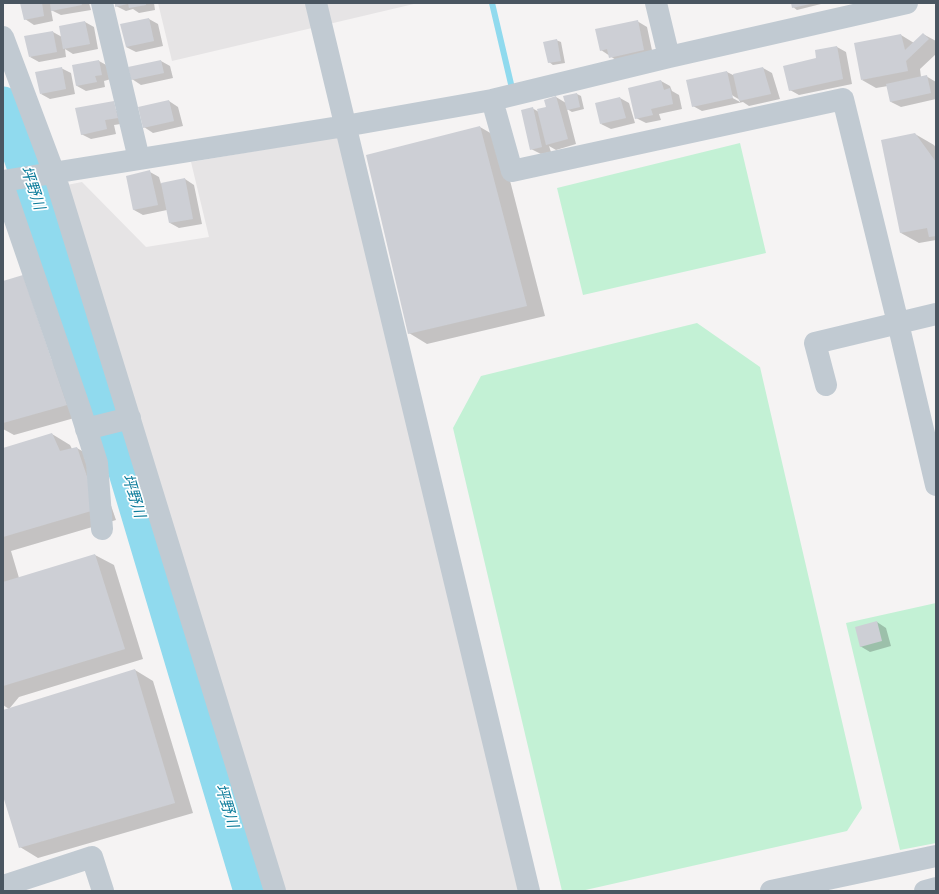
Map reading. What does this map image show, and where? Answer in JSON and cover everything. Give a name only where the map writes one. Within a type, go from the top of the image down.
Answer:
[{"type":"street","points":[[102,3],[139,159]]},
{"type":"street","points":[[316,3],[529,891]]},
{"type":"street","points":[[656,3],[669,57]]},
{"type":"street","points":[[3,181],[345,126],[492,100],[669,57],[907,3]]},
{"type":"street","points":[[3,36],[54,173],[275,891]]},
{"type":"street","points":[[492,100],[512,171],[843,99],[936,485]]},
{"type":"street","points":[[3,185],[86,429],[96,463],[102,529]]},
{"type":"street","points":[[826,385],[815,343],[936,314]]},
{"type":"street","points":[[86,429],[130,418]]},
{"type":"street","points":[[771,891],[936,856]]},
{"type":"street","points":[[3,886],[92,857],[103,891]]},
{"type":"street","points":[[925,891],[936,888]]},
{"type":"shaded area","points":[[158,3],[418,3],[172,61]]},
{"type":"shaded area","points":[[343,136],[519,891],[281,891],[62,186],[82,182],[146,247],[209,237],[191,162]]},
{"type":"green space","points":[[740,143],[766,253],[583,295],[557,188]]},
{"type":"green space","points":[[697,323],[760,367],[862,808],[847,831],[581,891],[562,891],[453,428],[481,376]]},
{"type":"green space","points":[[936,603],[936,843],[900,850],[846,623]]},
{"type":"building","points":[[20,3],[42,3],[44,16],[24,20]]},
{"type":"building","points":[[50,3],[81,3],[82,5],[51,11]]},
{"type":"building","points":[[115,3],[127,3],[127,4],[115,7]]},
{"type":"building","points":[[128,3],[146,3],[146,5],[129,8]]},
{"type":"building","points":[[791,3],[810,3],[810,4],[792,8]]},
{"type":"building","points":[[149,18],[154,41],[126,47],[120,24]]},
{"type":"building","points":[[638,20],[644,50],[609,58],[607,49],[600,51],[595,29]]},
{"type":"building","points":[[85,21],[90,44],[63,49],[59,26]]},
{"type":"building","points":[[53,31],[57,52],[29,57],[24,36]]},
{"type":"building","points":[[923,33],[929,39],[906,61],[908,71],[861,80],[854,43],[901,34],[905,50]]},
{"type":"building","points":[[557,39],[561,61],[548,63],[543,42]]},
{"type":"building","points":[[837,46],[843,79],[789,91],[783,66],[816,58],[815,50]]},
{"type":"building","points":[[99,60],[102,75],[95,76],[97,82],[76,86],[72,65]]},
{"type":"building","points":[[161,60],[164,73],[131,80],[128,67]]},
{"type":"building","points":[[62,67],[66,89],[40,94],[35,72]]},
{"type":"building","points":[[763,67],[771,94],[739,101],[733,74]]},
{"type":"building","points":[[727,71],[733,98],[692,107],[686,80]]},
{"type":"building","points":[[927,75],[931,93],[890,102],[886,84]]},
{"type":"building","points":[[661,80],[664,90],[670,88],[673,104],[651,109],[653,115],[635,119],[628,88]]},
{"type":"building","points":[[577,93],[580,107],[567,110],[563,96]]},
{"type":"building","points":[[556,96],[568,139],[546,145],[537,109],[546,107],[544,100]]},
{"type":"building","points":[[620,97],[626,118],[600,124],[595,103]]},
{"type":"building","points":[[169,100],[174,121],[143,128],[138,107]]},
{"type":"building","points":[[114,101],[118,118],[105,120],[107,129],[81,135],[75,108]]},
{"type":"building","points":[[533,107],[542,147],[530,150],[521,110]]},
{"type":"building","points":[[480,126],[527,306],[408,334],[366,155]]},
{"type":"building","points":[[915,133],[936,162],[936,236],[929,237],[927,228],[900,233],[881,140]]},
{"type":"building","points":[[150,170],[158,205],[133,210],[126,176]]},
{"type":"building","points":[[185,178],[193,219],[169,223],[161,183]]},
{"type":"building","points":[[23,275],[67,405],[3,423],[3,281]]},
{"type":"building","points":[[52,433],[60,451],[77,447],[98,509],[3,537],[3,448]]},
{"type":"building","points":[[95,554],[125,649],[3,686],[3,582]]},
{"type":"building","points":[[877,621],[882,641],[860,647],[855,627]]},
{"type":"building","points":[[135,669],[175,803],[19,848],[3,796],[3,710]]},
{"type":"waterway","points":[[492,3],[511,84]]},
{"type":"waterway","name":"坪野川","points":[[3,104],[108,412],[251,891]]}]
